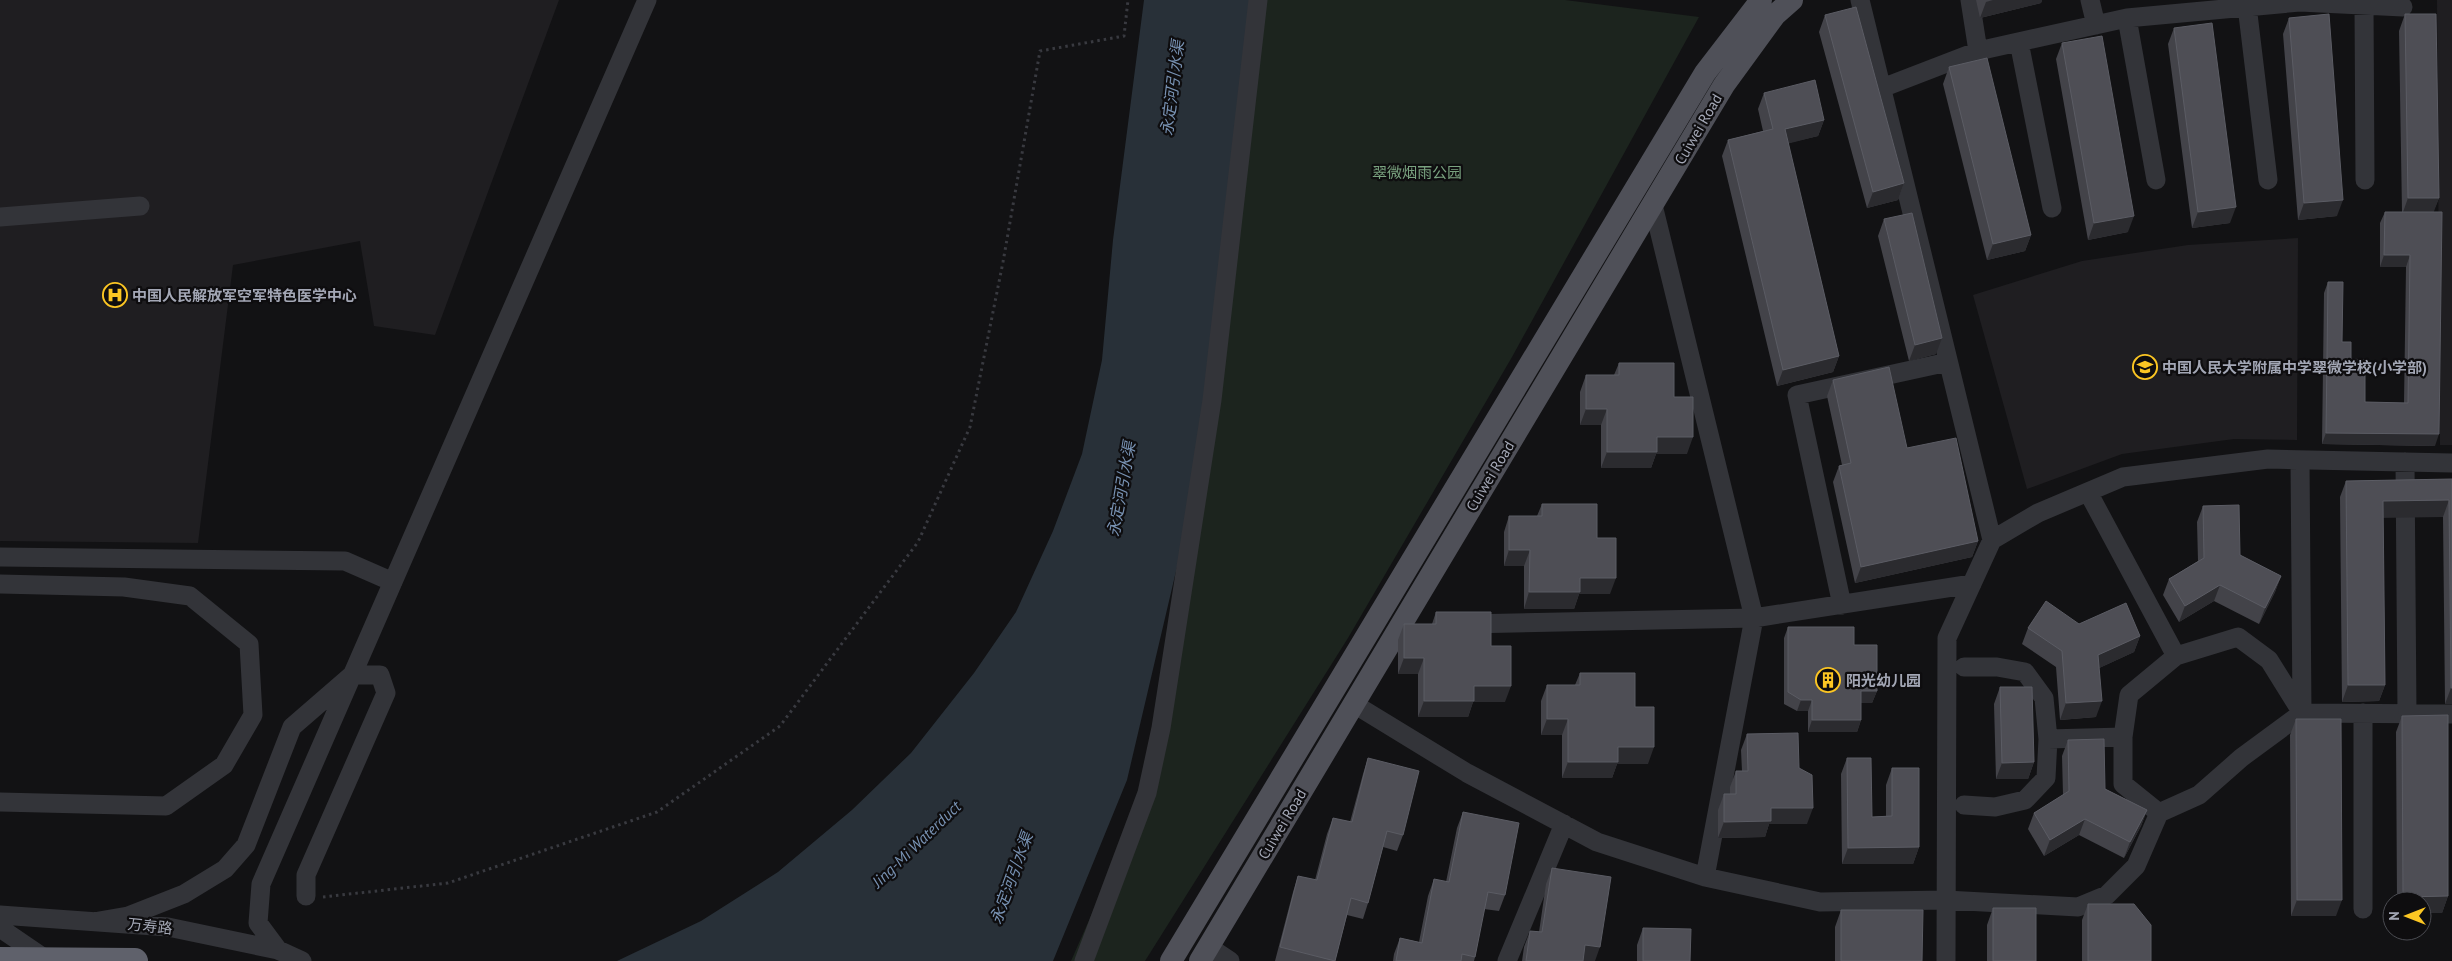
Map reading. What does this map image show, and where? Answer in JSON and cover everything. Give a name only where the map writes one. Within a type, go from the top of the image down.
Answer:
[{"type":"highway","points":[[0,942],[47,960]]},
{"type":"highway","points":[[0,960],[136,961]]},
{"type":"main road","name":"Cuiwei Road","points":[[1171,961],[1705,73],[1761,0]]},
{"type":"main road","name":"Cuiwei Road","points":[[1205,954],[1354,704],[1411,625],[1724,85],[1775,15],[1792,0]]},
{"type":"street","points":[[278,950],[258,923],[261,884],[647,0]]},
{"type":"street","points":[[1084,961],[1148,793],[1161,728],[1212,400],[1258,0]]},
{"type":"street","points":[[1860,0],[1992,540]]},
{"type":"street","points":[[1970,0],[1978,51]]},
{"type":"street","points":[[2090,0],[2096,26]]},
{"type":"street","points":[[1882,88],[1978,51],[2127,18],[2226,4],[2247,6],[2300,1],[2403,7]]},
{"type":"street","points":[[2364,5],[2365,180]]},
{"type":"street","points":[[2247,6],[2268,180]]},
{"type":"street","points":[[2127,18],[2156,180]]},
{"type":"street","points":[[2019,42],[2052,208]]},
{"type":"street","points":[[1653,205],[1754,618],[1705,877]]},
{"type":"street","points":[[0,217],[140,206]]},
{"type":"street","points":[[1842,605],[1797,394],[1948,362]]},
{"type":"street","points":[[1946,961],[1947,638],[1992,540],[2038,513],[2123,477],[2268,459],[2452,462]]},
{"type":"street","points":[[2300,460],[2302,713]]},
{"type":"street","points":[[2405,462],[2407,714]]},
{"type":"street","points":[[2088,492],[2176,656]]},
{"type":"street","points":[[0,557],[345,561],[393,582]]},
{"type":"street","points":[[0,584],[124,587],[190,596],[249,644],[253,715],[224,765],[166,806],[0,802]]},
{"type":"street","points":[[1450,624],[1754,618],[1972,584]]},
{"type":"street","points":[[2160,813],[2123,784],[2123,737],[2128,695],[2176,656],[2238,637],[2269,660],[2302,713]]},
{"type":"street","points":[[1964,667],[1997,667],[2025,672],[2044,698],[2048,738],[2046,778],[2025,800],[1995,807],[1964,805]]},
{"type":"street","points":[[99,921],[128,916],[184,894],[224,869],[246,845],[292,728],[352,675],[380,675],[386,692],[306,875],[306,896]]},
{"type":"street","points":[[1354,704],[1467,773],[1597,842],[1705,877],[1820,902],[1946,900],[2078,907],[2107,895],[2136,866],[2160,813],[2198,795],[2241,758],[2302,713],[2452,714]]},
{"type":"street","points":[[2363,713],[2363,909]]},
{"type":"street","points":[[2048,738],[2123,737]]},
{"type":"street","points":[[1507,961],[1564,824]]},
{"type":"street","name":"万寿路","points":[[0,915],[168,926],[278,950],[299,959]]},
{"type":"street","points":[[0,928],[47,960]]},
{"type":"street","points":[[1205,954],[1230,961]]},
{"type":"path","points":[[306,896],[316,898],[448,883],[657,812],[780,726],[918,542],[970,427],[1003,262],[1040,50],[1124,36],[1128,0]]},
{"type":"shaded area","name":"中国人民解放军空军特色医学中心","points":[[0,0],[559,0],[435,335],[374,326],[360,241],[233,265],[198,543],[0,541]]},
{"type":"shaded area","points":[[2437,0],[2452,0],[2452,445],[2440,445]]},
{"type":"shaded area","name":"中国人民大学附属中学翠微学校(小学部)","points":[[2298,238],[2297,440],[2234,439],[2122,454],[2027,489],[1973,295],[2082,261],[2188,245]]},
{"type":"green space","name":"翠微烟雨公园","points":[[1263,0],[1565,0],[1699,17],[1512,357],[1348,638],[1145,961],[1071,961],[1135,816],[1221,384]]},
{"type":"water","points":[[1144,0],[1251,0],[1192,503],[1127,780],[1053,961],[617,961],[701,921],[778,872],[852,810],[911,753],[974,673],[1016,612],[1053,531],[1082,454],[1102,360],[1113,240]]},
{"type":"building","points":[[1856,7],[1904,183],[1873,192],[1825,15]]},
{"type":"building","points":[[2329,14],[2343,200],[2304,203],[2289,18]]},
{"type":"building","points":[[2405,14],[2436,14],[2439,198],[2408,198]]},
{"type":"building","points":[[2212,23],[2236,207],[2198,212],[2174,28]]},
{"type":"building","points":[[2102,36],[2134,216],[2094,223],[2062,43]]},
{"type":"building","points":[[1987,58],[2031,235],[1993,244],[1949,67]]},
{"type":"building","points":[[1815,80],[1824,120],[1785,129],[1839,356],[1783,370],[1728,140],[1773,129],[1764,93]]},
{"type":"building","points":[[2385,212],[2442,212],[2439,434],[2326,433],[2328,282],[2343,282],[2342,342],[2351,342],[2351,359],[2365,360],[2365,402],[2408,403],[2410,255],[2384,255]]},
{"type":"building","points":[[1912,213],[1942,338],[1915,345],[1884,219]]},
{"type":"building","points":[[1619,363],[1674,363],[1674,397],[1693,397],[1693,437],[1657,437],[1657,452],[1607,452],[1607,409],[1586,409],[1586,375],[1619,375]]},
{"type":"building","points":[[1889,367],[1907,448],[1956,438],[1978,541],[1861,567],[1839,466],[1851,463],[1833,380]]},
{"type":"building","points":[[2452,479],[2452,688],[2449,500],[2383,501],[2385,685],[2348,685],[2346,481]]},
{"type":"building","points":[[1542,504],[1597,504],[1597,538],[1616,538],[1616,578],[1580,578],[1580,592],[1529,592],[1530,550],[1509,550],[1509,516],[1542,516]]},
{"type":"building","points":[[2239,505],[2240,555],[2281,576],[2265,608],[2220,585],[2185,606],[2169,579],[2204,558],[2203,506]]},
{"type":"building","points":[[2046,601],[2079,624],[2126,603],[2140,636],[2098,655],[2102,701],[2066,703],[2062,651],[2028,628]]},
{"type":"building","points":[[1436,612],[1491,612],[1491,646],[1511,646],[1511,686],[1474,686],[1474,701],[1424,701],[1424,658],[1404,658],[1404,624],[1436,624]]},
{"type":"building","name":"阳光幼儿园","points":[[1788,627],[1854,627],[1854,645],[1877,645],[1877,691],[1861,691],[1861,720],[1812,720],[1812,700],[1801,700],[1788,692]]},
{"type":"building","points":[[1580,673],[1635,673],[1635,707],[1654,707],[1654,747],[1618,747],[1618,762],[1568,762],[1568,719],[1547,719],[1547,685],[1580,685]]},
{"type":"building","points":[[2000,687],[2032,687],[2034,762],[2002,763]]},
{"type":"building","points":[[2448,715],[2448,896],[2432,896],[2432,891],[2403,891],[2402,716]]},
{"type":"building","points":[[2296,719],[2341,719],[2342,900],[2297,900]]},
{"type":"building","points":[[1798,733],[1799,768],[1812,775],[1813,808],[1771,808],[1771,821],[1724,822],[1724,794],[1736,794],[1736,771],[1748,771],[1747,734]]},
{"type":"building","points":[[2104,739],[2105,789],[2147,810],[2130,842],[2085,819],[2050,840],[2034,813],[2069,791],[2068,740]]},
{"type":"building","points":[[1368,758],[1419,771],[1403,835],[1387,831],[1368,903],[1351,898],[1335,961],[1280,947],[1298,876],[1317,880],[1333,818],[1352,822]]},
{"type":"building","points":[[1847,758],[1871,758],[1872,817],[1892,816],[1892,768],[1919,768],[1919,847],[1848,848]]},
{"type":"building","points":[[1463,812],[1519,823],[1505,895],[1488,892],[1475,957],[1462,954],[1461,961],[1396,961],[1400,938],[1422,943],[1434,879],[1449,882]]},
{"type":"building","points":[[1552,868],[1611,877],[1600,947],[1585,945],[1583,961],[1526,961],[1530,931],[1542,932]]},
{"type":"building","points":[[2088,904],[2134,904],[2151,925],[2151,961],[2088,961]]},
{"type":"building","points":[[1993,908],[2036,908],[2036,961],[1993,961]]},
{"type":"building","points":[[1841,910],[1923,910],[1922,961],[1841,961]]},
{"type":"building","points":[[1643,928],[1691,929],[1690,961],[1643,961]]},
{"type":"place","name":"中国人民解放军空军特色医学中心","points":[[115,295]]},
{"type":"place","name":"中国人民大学附属中学翠微学校(小学部)","points":[[2145,367]]},
{"type":"place","name":"阳光幼儿园","points":[[1828,680]]},
{"type":"water label","name":"永定河引水渠","points":[[1172,88]]},
{"type":"water label","name":"永定河引水渠","points":[[1121,489]]},
{"type":"water label","name":"Jing-Mi Waterduct","points":[[916,844]]},
{"type":"water label","name":"永定河引水渠","points":[[1011,878]]}]
